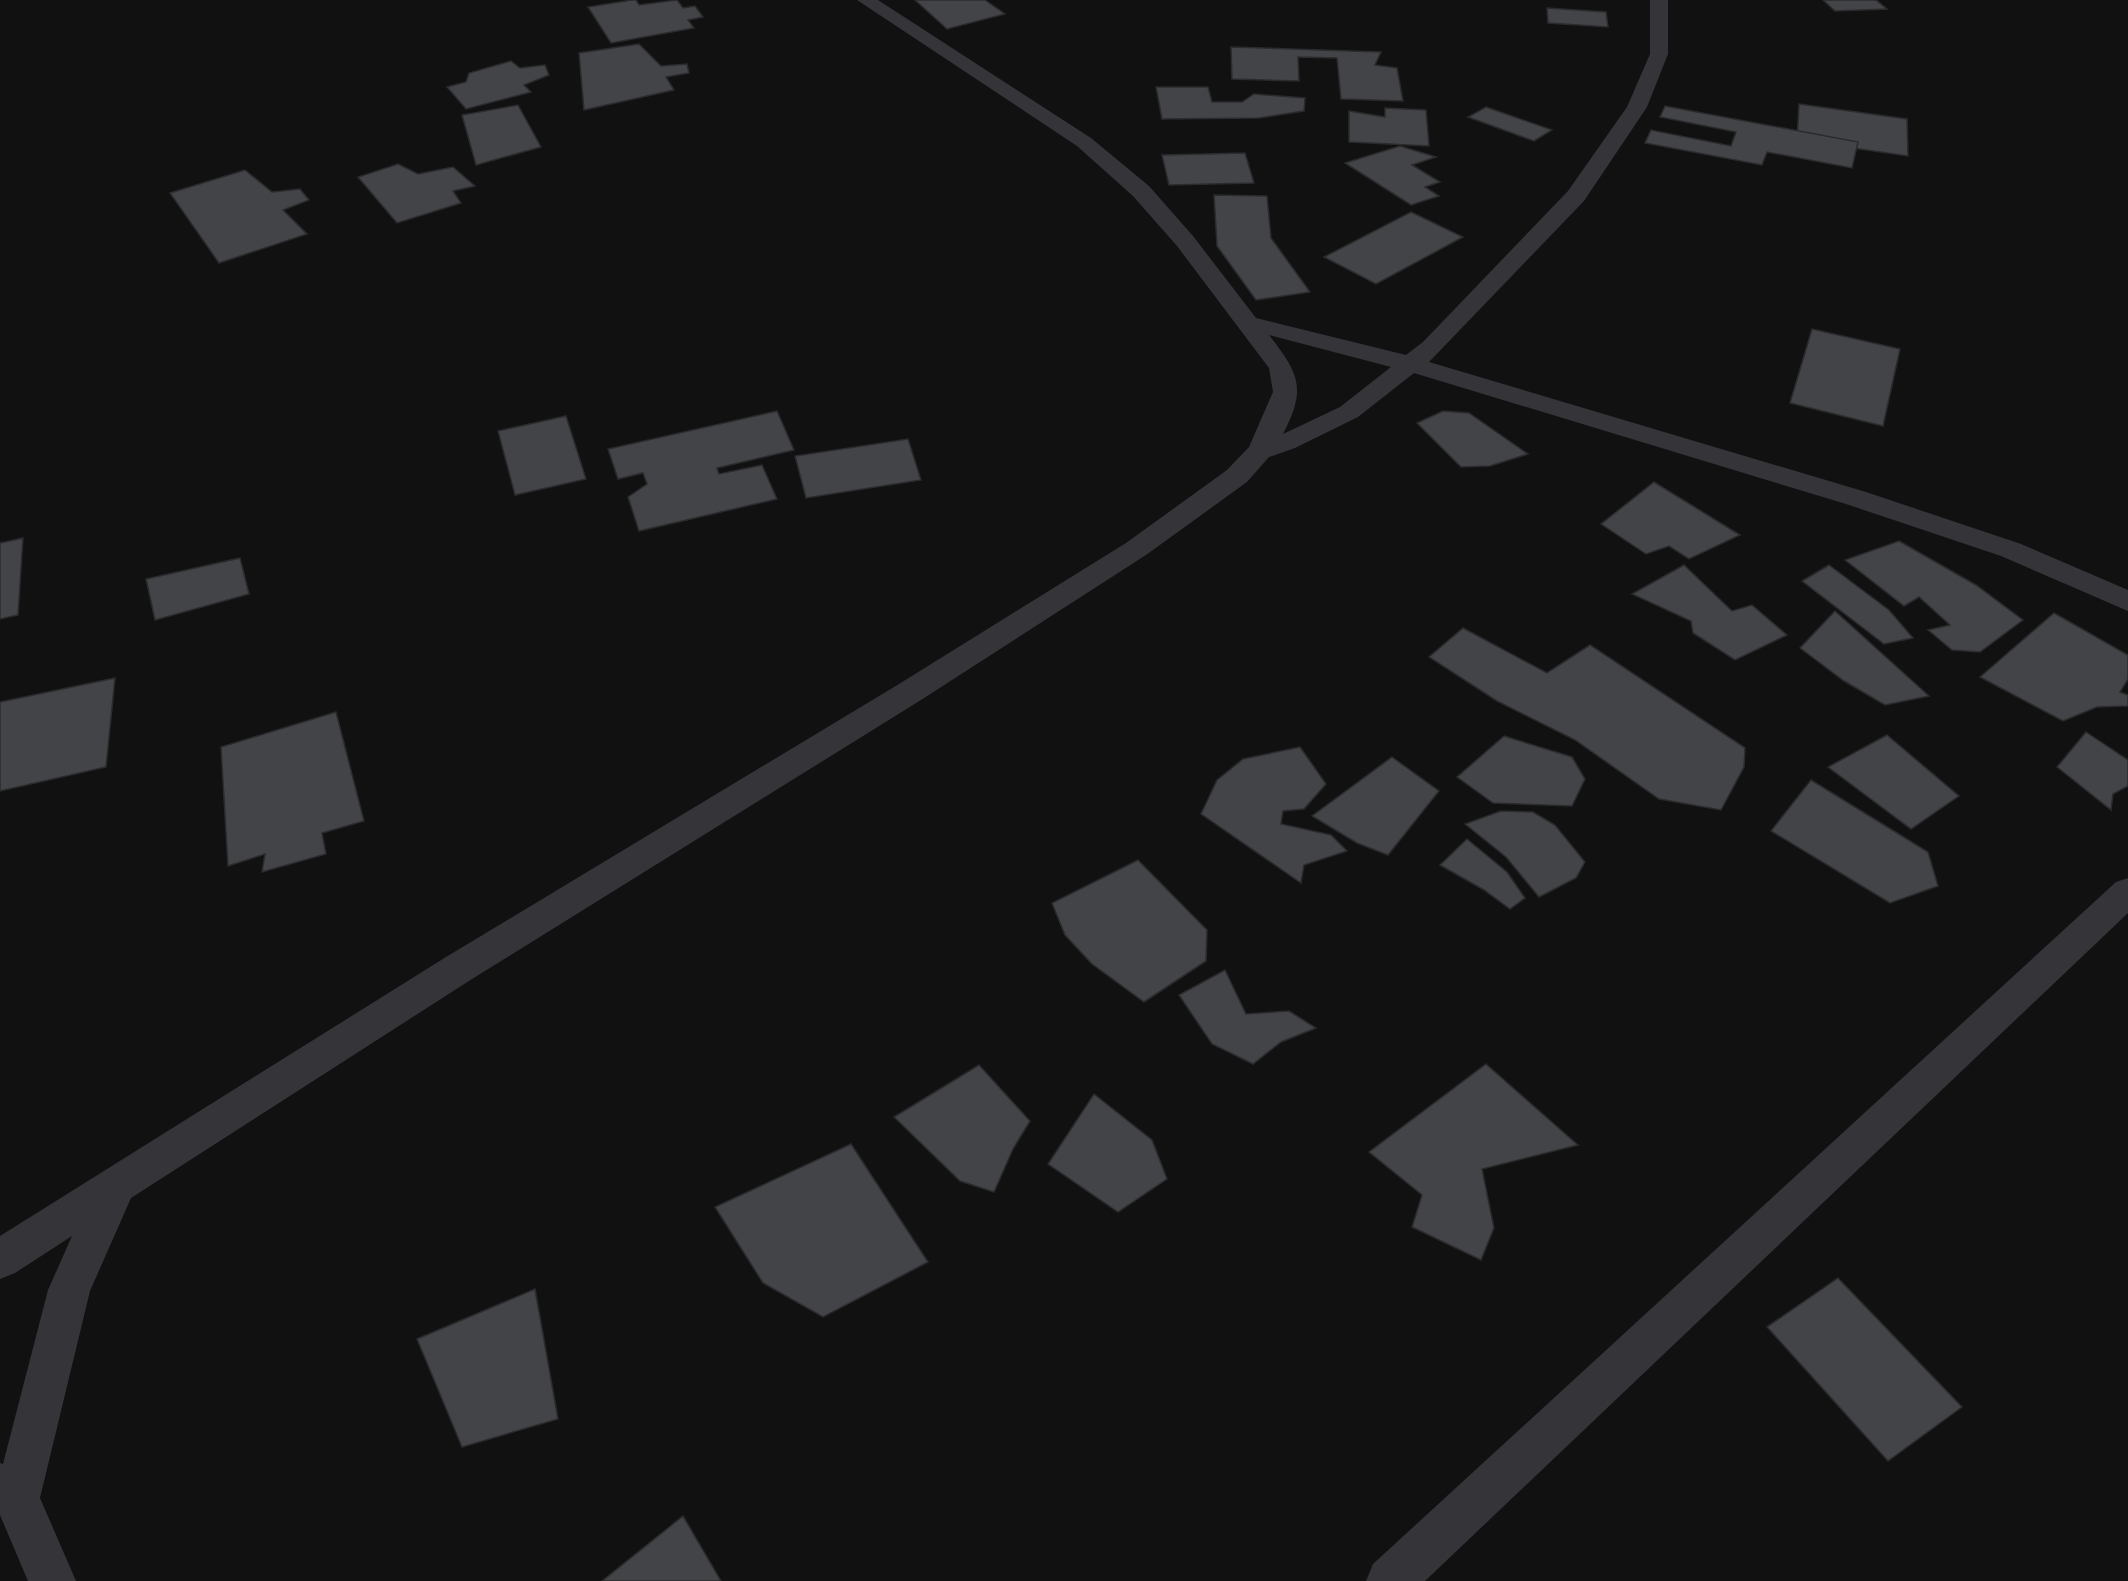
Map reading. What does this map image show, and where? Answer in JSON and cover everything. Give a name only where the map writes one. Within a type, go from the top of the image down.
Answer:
[{"type":"street","points":[[0,1259],[459,968],[1126,555],[1237,476],[1260,451],[1272,429],[1286,392],[1281,367],[1185,241],[1133,184],[1084,142],[866,0]]},
{"type":"street","points":[[1260,451],[1286,442],[1349,412],[1432,347],[1576,196],[1630,117],[1659,54],[1659,0]]},
{"type":"street","points":[[1250,324],[1298,334],[1410,364],[1878,506],[2012,550],[2128,601]]},
{"type":"street","points":[[1390,1581],[2128,892]]},
{"type":"street","points":[[52,1581],[8,1492],[69,1290],[116,1186]]},
{"type":"building","points":[[636,0],[639,5],[677,0],[683,8],[695,6],[703,17],[688,20],[694,28],[611,43],[588,7]]},
{"type":"building","points":[[915,0],[985,0],[1005,14],[947,29]]},
{"type":"building","points":[[1823,0],[1876,0],[1887,9],[1835,11]]},
{"type":"building","points":[[1547,8],[1606,12],[1608,27],[1548,23]]},
{"type":"building","points":[[639,44],[661,66],[687,64],[689,73],[666,77],[674,90],[584,110],[579,53]]},
{"type":"building","points":[[1231,47],[1381,52],[1375,65],[1397,68],[1403,101],[1341,99],[1337,58],[1298,57],[1299,81],[1232,79]]},
{"type":"building","points":[[511,61],[520,68],[545,65],[549,75],[524,85],[531,92],[466,109],[447,87],[466,82],[469,73]]},
{"type":"building","points":[[1156,87],[1208,87],[1212,102],[1242,102],[1254,94],[1305,98],[1304,111],[1259,118],[1162,119]]},
{"type":"building","points":[[1799,104],[1907,119],[1908,156],[1797,140]]},
{"type":"building","points":[[518,105],[541,147],[476,165],[462,115]]},
{"type":"building","points":[[1665,106],[1858,142],[1852,168],[1767,152],[1762,165],[1645,143],[1651,130],[1731,146],[1736,132],[1660,117]]},
{"type":"building","points":[[1486,107],[1552,130],[1534,141],[1468,117]]},
{"type":"building","points":[[1385,108],[1426,110],[1429,146],[1349,142],[1349,111],[1385,117]]},
{"type":"building","points":[[1400,146],[1436,157],[1412,165],[1440,182],[1425,187],[1439,196],[1411,205],[1345,163]]},
{"type":"building","points":[[1245,153],[1254,183],[1169,185],[1162,155]]},
{"type":"building","points":[[398,164],[418,174],[453,167],[475,186],[453,191],[461,203],[397,223],[358,177]]},
{"type":"building","points":[[245,170],[272,192],[300,189],[309,200],[283,210],[307,234],[219,263],[170,193]]},
{"type":"building","points":[[1214,195],[1267,196],[1271,238],[1310,292],[1256,300],[1217,246]]},
{"type":"building","points":[[1411,212],[1463,237],[1376,284],[1324,257]]},
{"type":"building","points":[[1812,329],[1900,349],[1883,426],[1790,403]]},
{"type":"building","points":[[777,411],[794,450],[717,468],[719,474],[762,465],[777,499],[639,531],[628,497],[647,484],[643,473],[618,479],[608,449]]},
{"type":"building","points":[[1443,411],[1469,413],[1528,454],[1490,466],[1461,467],[1417,423]]},
{"type":"building","points":[[566,416],[586,479],[515,495],[498,431]]},
{"type":"building","points":[[908,439],[921,480],[806,498],[795,456]]},
{"type":"building","points":[[1654,482],[1740,535],[1689,559],[1669,546],[1646,554],[1601,524]]},
{"type":"building","points":[[23,538],[18,615],[0,619],[0,543]]},
{"type":"building","points":[[1899,541],[1976,585],[2023,620],[1980,652],[1952,650],[1928,630],[1950,625],[1919,597],[1904,606],[1845,560]]},
{"type":"building","points":[[240,558],[249,594],[155,620],[146,579]]},
{"type":"building","points":[[1684,565],[1732,611],[1752,605],[1787,635],[1735,660],[1693,633],[1691,621],[1632,594]]},
{"type":"building","points":[[1829,565],[1889,610],[1913,638],[1884,644],[1802,581]]},
{"type":"building","points":[[1835,611],[1929,696],[1885,705],[1844,681],[1800,648]]},
{"type":"building","points":[[2054,613],[2128,655],[2128,679],[2120,692],[2128,695],[2128,706],[2097,707],[2063,721],[1980,677]]},
{"type":"building","points":[[1463,628],[1547,673],[1590,645],[1745,748],[1744,767],[1721,810],[1659,799],[1575,740],[1497,701],[1429,657]]},
{"type":"building","points":[[115,678],[106,767],[0,791],[0,702]]},
{"type":"building","points":[[336,712],[364,821],[322,833],[326,854],[262,872],[265,854],[228,866],[221,747]]},
{"type":"building","points":[[2086,732],[2128,760],[2128,786],[2113,794],[2111,810],[2057,767]]},
{"type":"building","points":[[1887,735],[1959,796],[1911,829],[1828,767]]},
{"type":"building","points":[[1504,736],[1572,757],[1585,779],[1572,806],[1493,803],[1457,777]]},
{"type":"building","points":[[1300,747],[1326,784],[1304,809],[1283,811],[1281,824],[1331,835],[1347,851],[1304,865],[1301,883],[1201,814],[1217,780],[1243,759]]},
{"type":"building","points":[[1392,757],[1439,791],[1388,855],[1357,843],[1312,816]]},
{"type":"building","points":[[1811,780],[1928,852],[1938,886],[1890,903],[1771,831]]},
{"type":"building","points":[[1501,811],[1533,812],[1555,825],[1585,862],[1576,878],[1539,897],[1506,857],[1465,824]]},
{"type":"building","points":[[1467,839],[1507,872],[1525,898],[1510,909],[1484,890],[1440,865]]},
{"type":"building","points":[[1138,860],[1207,930],[1206,961],[1144,1002],[1092,964],[1065,935],[1052,903]]},
{"type":"building","points":[[1225,970],[1246,1014],[1289,1011],[1316,1028],[1281,1042],[1253,1064],[1212,1044],[1179,995]]},
{"type":"building","points":[[1486,1064],[1578,1145],[1482,1169],[1494,1228],[1481,1260],[1412,1227],[1422,1195],[1369,1152]]},
{"type":"building","points":[[979,1065],[1030,1121],[1013,1149],[994,1192],[960,1181],[894,1117]]},
{"type":"building","points":[[1094,1094],[1152,1140],[1167,1179],[1118,1212],[1048,1164]]},
{"type":"building","points":[[851,1144],[928,1262],[823,1317],[763,1283],[715,1207]]},
{"type":"building","points":[[1838,1278],[1962,1407],[1888,1461],[1767,1327]]},
{"type":"building","points":[[535,1289],[558,1419],[462,1447],[417,1339]]},
{"type":"building","points":[[683,1516],[721,1581],[602,1581]]}]
